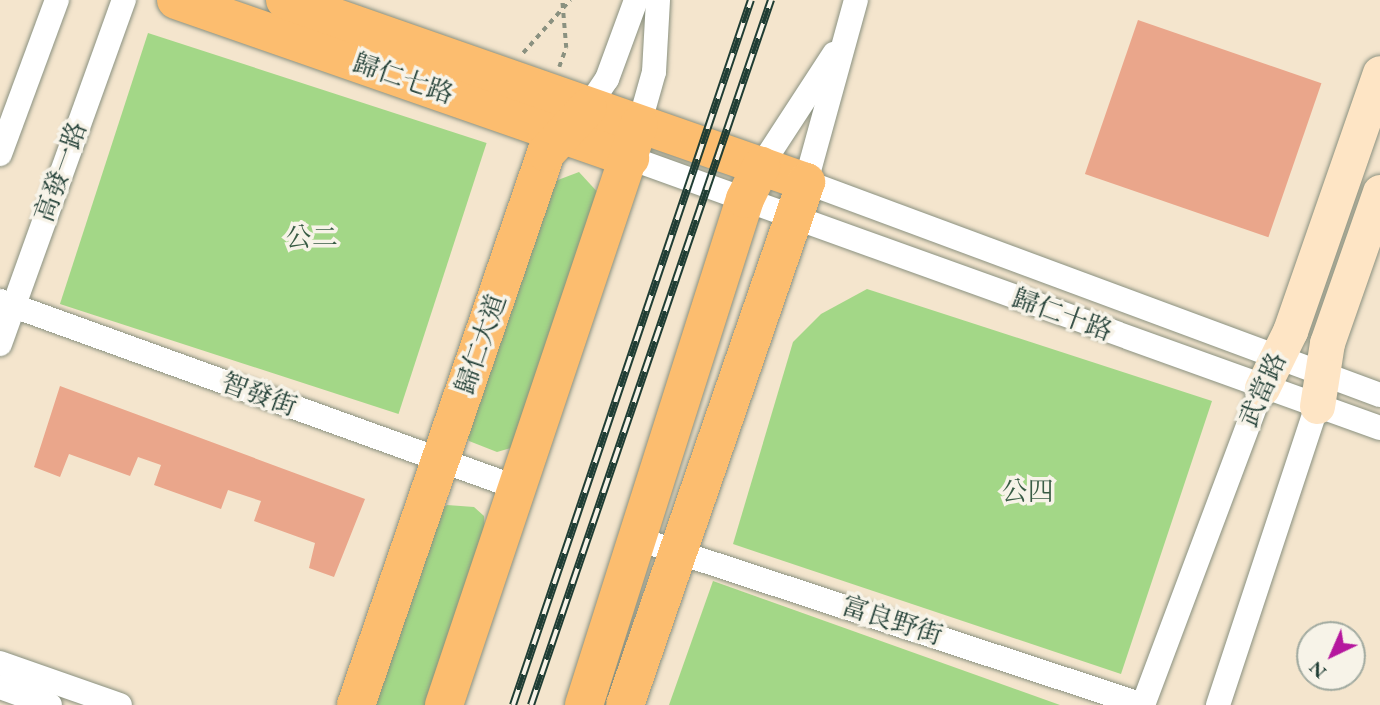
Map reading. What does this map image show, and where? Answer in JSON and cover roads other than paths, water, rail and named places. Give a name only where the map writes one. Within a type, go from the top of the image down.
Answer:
[{"type":"main road","name":"歸仁七路","points":[[176,0],[559,134],[635,142]]},
{"type":"main road","name":"歸仁七路","points":[[285,0],[588,107],[635,142]]},
{"type":"main road","name":"歸仁大道","points":[[356,705],[546,153],[559,134],[588,107]]},
{"type":"main road","name":"歸仁十路","points":[[635,142],[800,199]]},
{"type":"main road","points":[[444,705],[635,142]]},
{"type":"main road","points":[[584,705],[641,540],[753,183]]},
{"type":"main road","points":[[625,705],[800,199]]},
{"type":"street","points":[[0,155],[57,0]]},
{"type":"street","name":"高發一路","points":[[0,344],[6,303],[124,0]]},
{"type":"street","name":"歸仁大道","points":[[588,107],[607,79],[636,0]]},
{"type":"street","points":[[635,142],[654,72],[659,0]]},
{"type":"street","points":[[800,199],[856,0]]},
{"type":"street","points":[[753,183],[848,28]]},
{"type":"street","name":"武當路","points":[[1143,705],[1262,388],[1278,357],[1380,73]]},
{"type":"street","name":"武當路","points":[[1218,705],[1380,192]]},
{"type":"street","name":"歸仁十路","points":[[800,199],[1278,357],[1319,389],[1380,428]]},
{"type":"street","name":"歸仁十路","points":[[800,199],[1262,388],[1319,389],[1380,395]]},
{"type":"street","name":"智發街","points":[[6,303],[519,488]]},
{"type":"street","name":"富良野街","points":[[641,540],[1143,705]]},
{"type":"street","points":[[0,663],[120,705]]},
{"type":"street","points":[[0,687],[50,705]]},
{"type":"railway","points":[[513,705],[751,0]]},
{"type":"railway","points":[[531,705],[771,0]]},
{"type":"park label","name":"公二","points":[[312,238]]},
{"type":"park label","name":"公四","points":[[1028,492]]}]
